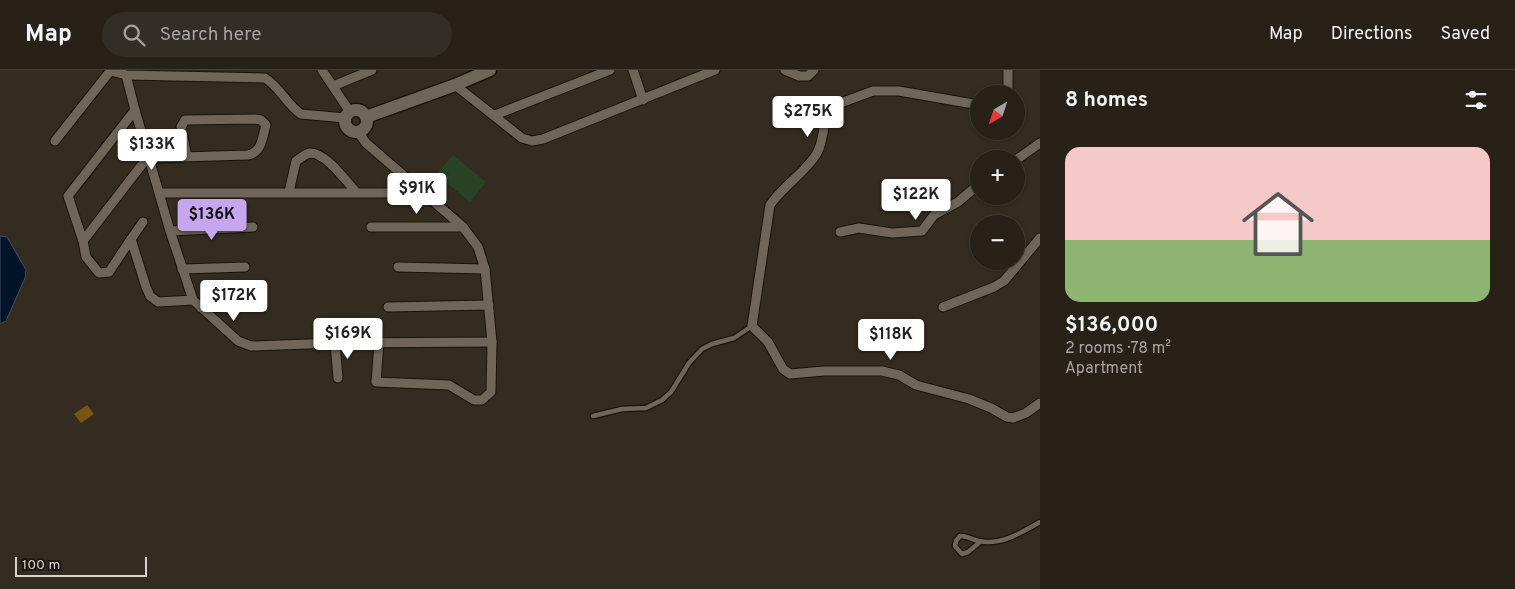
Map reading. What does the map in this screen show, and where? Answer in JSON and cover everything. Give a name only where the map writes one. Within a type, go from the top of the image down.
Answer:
[{"type":"street","points":[[322,70],[334,86],[347,115],[346,128],[358,132],[365,128],[366,117]]},
{"type":"street","points":[[334,86],[372,70]]},
{"type":"street","points":[[495,115],[610,70]]},
{"type":"street","points":[[633,70],[643,100]]},
{"type":"street","points":[[456,85],[522,138],[532,141],[544,139],[715,70]]},
{"type":"street","points":[[785,70],[799,76],[808,76],[814,70]]},
{"type":"street","points":[[1008,70],[1008,85]]},
{"type":"street","points":[[55,141],[111,71],[126,75],[265,78],[273,83],[295,111],[302,114],[347,115],[360,111],[366,117]]},
{"type":"street","points":[[366,117],[456,85],[481,71]]},
{"type":"street","points":[[126,75],[147,158],[160,193],[170,231],[193,300],[238,341],[244,345],[492,342]]},
{"type":"street","points":[[970,103],[899,91],[873,91],[827,108],[818,151],[812,160],[780,191],[770,205],[752,326],[768,342],[783,369],[790,374],[824,371],[882,371],[899,375],[916,385],[969,399],[1013,418],[1040,403]]},
{"type":"street","points":[[135,110],[68,196],[83,240],[86,257],[99,273],[108,272],[143,222]]},
{"type":"street","points":[[147,158],[187,157],[255,154],[259,149],[266,125],[261,120],[256,119],[185,120],[181,127],[187,157]]},
{"type":"street","points":[[358,132],[366,143],[463,227],[478,247],[486,269],[492,342],[491,392],[482,400],[474,400],[449,385],[376,382],[379,343]]},
{"type":"street","points":[[1025,154],[1040,143]]},
{"type":"street","points":[[289,192],[296,161],[306,154],[313,153],[321,156],[330,164],[356,192]]},
{"type":"street","points":[[83,240],[147,158]]},
{"type":"street","points":[[840,232],[859,228],[892,233],[922,232],[934,215],[958,202],[970,192]]},
{"type":"street","points":[[160,193],[424,193]]},
{"type":"street","points":[[170,231],[253,227]]},
{"type":"street","points":[[372,227],[463,227]]},
{"type":"street","points":[[1025,253],[1040,238]]},
{"type":"street","points":[[131,239],[150,296],[158,302],[193,300]]},
{"type":"street","points":[[182,269],[245,267]]},
{"type":"street","points":[[398,268],[486,269]]},
{"type":"street","points":[[943,307],[994,287],[1004,280],[1011,270]]},
{"type":"street","points":[[201,308],[242,305]]},
{"type":"street","points":[[388,307],[489,305]]},
{"type":"street","points":[[335,343],[338,378]]},
{"type":"lane","points":[[594,416],[622,409],[646,408],[662,400],[671,392],[689,363],[702,349],[734,338],[752,326]]},
{"type":"lane","points":[[980,542],[968,552],[962,554],[955,546],[960,536],[980,542],[998,541],[1015,536],[1040,522]]},
{"type":"green space","points":[[453,155],[486,182],[470,202],[436,174]]},
{"type":"water","points":[[0,236],[7,237],[26,270],[25,278],[6,321],[0,324]]},
{"type":"building","points":[[87,405],[94,414],[81,423],[74,414]]}]
